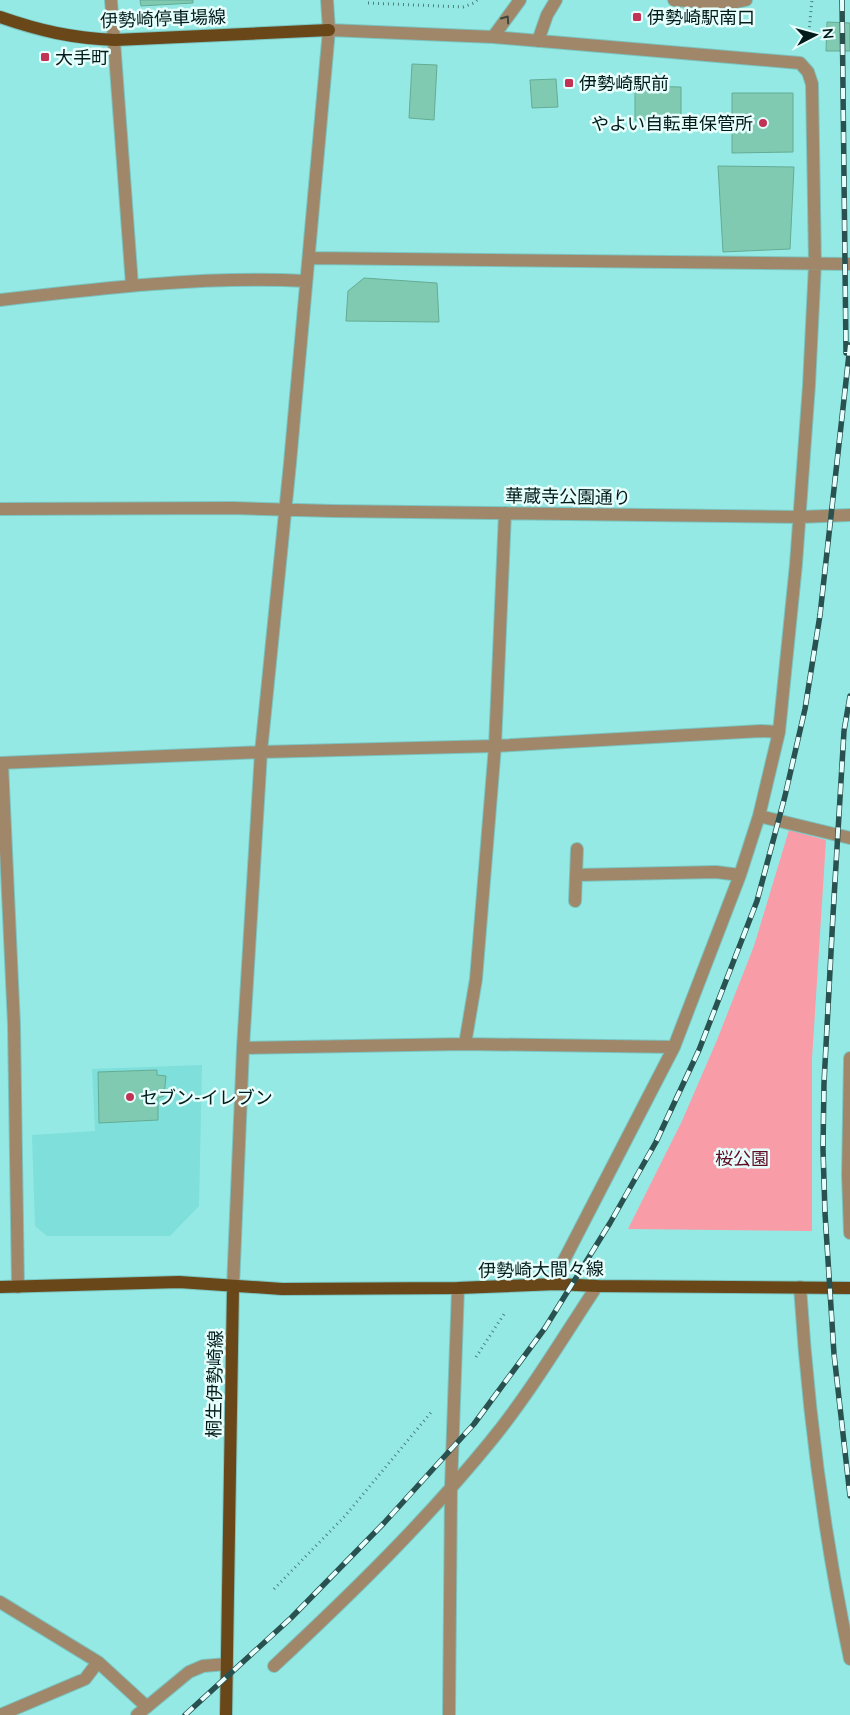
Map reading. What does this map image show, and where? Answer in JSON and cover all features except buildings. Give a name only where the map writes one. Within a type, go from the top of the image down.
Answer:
[{"type":"main road","name":"伊勢崎停車場線","points":[[0,17],[60,35],[115,40],[329,30]]},
{"type":"main road","points":[[0,1287],[180,1282],[233,1287]]},
{"type":"main road","name":"伊勢崎大間々線","points":[[233,1287],[282,1289],[458,1288],[556,1284],[850,1288]]},
{"type":"main road","name":"桐生伊勢崎線","points":[[226,1715],[233,1287]]},
{"type":"street","points":[[112,0],[132,285]]},
{"type":"street","points":[[233,1287],[243,1048],[261,752],[309,258],[329,30],[327,0]]},
{"type":"street","points":[[493,37],[520,0]]},
{"type":"street","points":[[538,41],[547,15],[556,0]]},
{"type":"street","points":[[674,0],[727,4],[746,0]]},
{"type":"street","points":[[329,30],[493,37],[800,63],[808,72],[812,84],[814,264],[809,385],[790,632],[778,732],[759,816],[740,875],[674,1047],[562,1264],[556,1284]]},
{"type":"street","points":[[309,258],[850,264]]},
{"type":"street","points":[[0,300],[132,285],[258,279],[306,281]]},
{"type":"street","name":"華蔵寺公園通り","points":[[0,509],[233,508],[800,517],[850,516]]},
{"type":"street","points":[[465,1044],[476,979],[495,746],[505,513]]},
{"type":"street","points":[[18,1287],[14,1025],[1,763],[261,752],[495,746],[761,731],[778,732]]},
{"type":"street","points":[[759,816],[850,838]]},
{"type":"street","points":[[575,901],[577,849]]},
{"type":"street","points":[[576,875],[716,872],[740,875]]},
{"type":"street","points":[[0,1026],[14,1025]]},
{"type":"street","points":[[243,1048],[465,1044],[674,1047]]},
{"type":"street","points":[[850,1058],[848,1175],[850,1233]]},
{"type":"street","points":[[274,1666],[415,1528],[451,1487],[512,1412],[562,1342],[597,1286]]},
{"type":"street","points":[[800,1287],[813,1422],[822,1489],[832,1563],[850,1659]]},
{"type":"street","points":[[449,1715],[451,1487],[458,1288]]},
{"type":"street","points":[[0,1602],[98,1662],[142,1711],[189,1672],[203,1666],[227,1664]]},
{"type":"street","points":[[0,1715],[84,1679],[98,1662]]},
{"type":"path","points":[[368,3],[463,8],[474,3],[476,0]]},
{"type":"path","points":[[808,42],[812,0]]},
{"type":"path","points":[[475,1359],[506,1311]]},
{"type":"path","points":[[274,1589],[345,1516],[434,1410]]},
{"type":"shaded area","points":[[202,1065],[199,1206],[170,1236],[47,1236],[35,1226],[32,1135],[95,1131],[92,1069]]},
{"type":"green space","name":"桜公園","points":[[789,830],[826,840],[812,1059],[812,1231],[628,1229],[682,1121],[717,1040],[754,946]]},
{"type":"railway","points":[[842,0],[846,353]]},
{"type":"railway","points":[[185,1715],[291,1618],[384,1523],[474,1424],[545,1328],[610,1223],[656,1142],[699,1050],[757,901],[785,796],[805,709],[820,615],[850,345]]},
{"type":"railway","points":[[850,696],[844,731],[833,915],[824,1083],[823,1149],[834,1354],[850,1496]]},
{"type":"place","name":"伊勢崎駅南口","points":[[637,17]]},
{"type":"place","name":"大手町","points":[[45,57]]},
{"type":"place","name":"伊勢崎駅前","points":[[569,83]]},
{"type":"place","name":"やよい自転車保管所","points":[[763,123]]},
{"type":"place","name":"セブン-イレブン","points":[[130,1097]]}]
